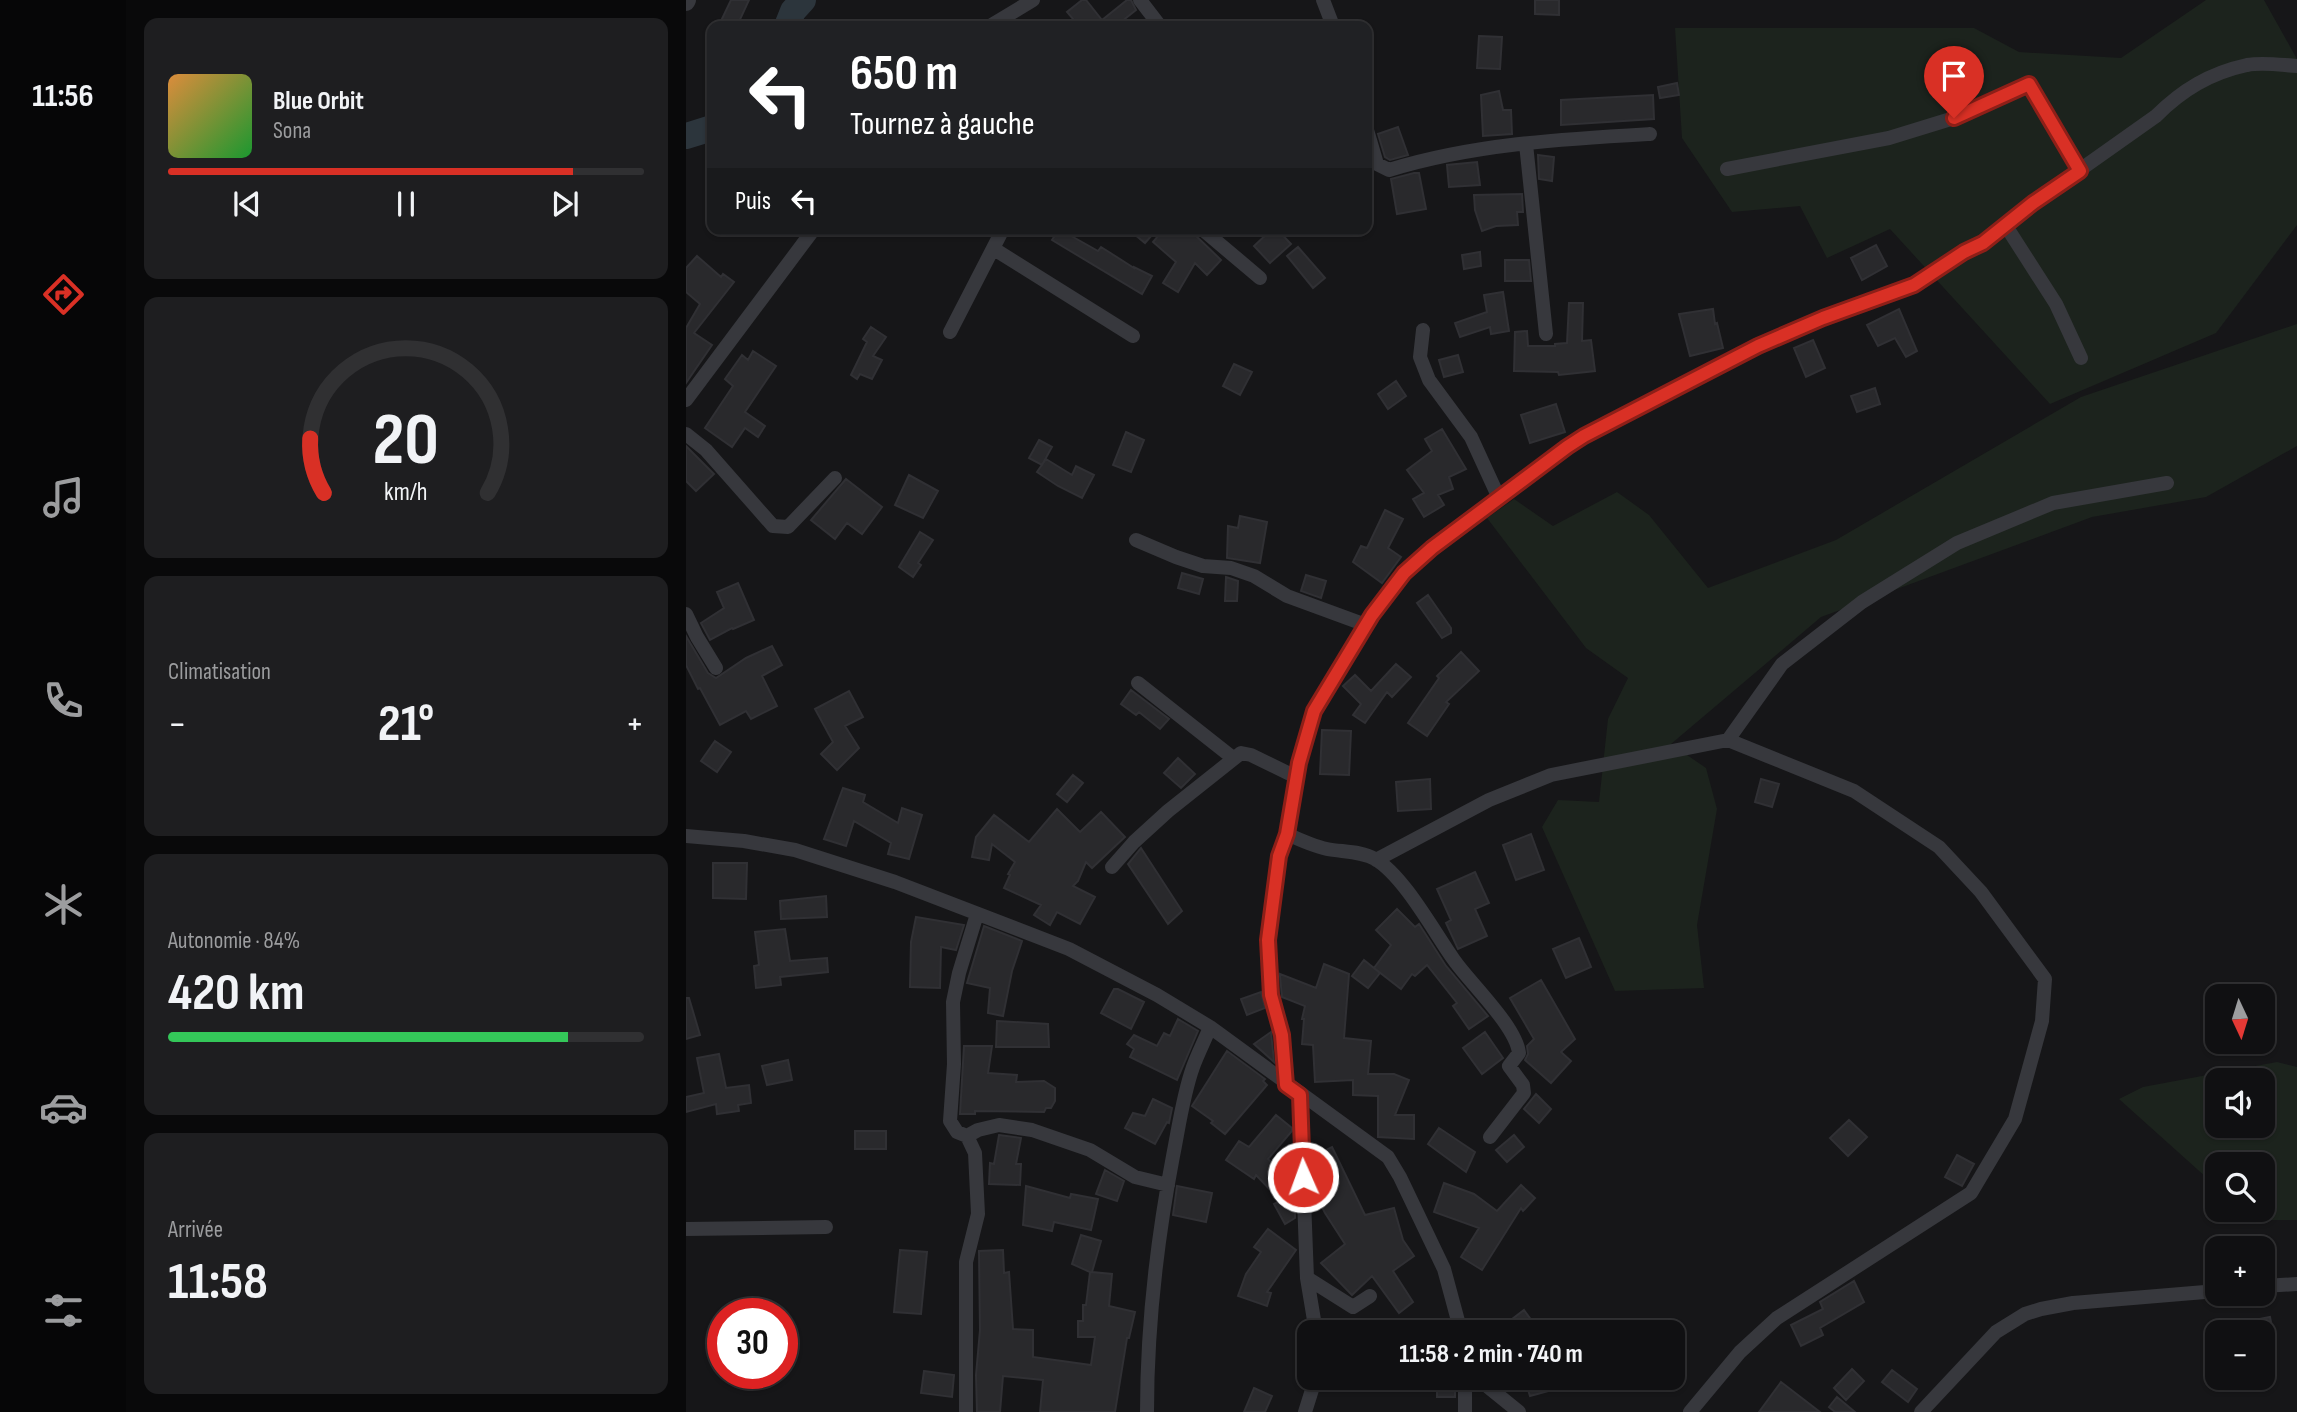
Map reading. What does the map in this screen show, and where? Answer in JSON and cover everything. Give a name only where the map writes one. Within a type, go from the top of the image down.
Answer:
[{"type":"street","points":[[998,21],[1033,0]]},
{"type":"street","points":[[1140,0],[1156,21]]},
{"type":"street","points":[[1323,0],[1330,21]]},
{"type":"street","points":[[1286,1085],[1280,1027],[1271,995],[1268,940],[1277,869],[1287,834],[1296,777],[1314,711],[1366,625],[1404,573],[1432,548],[1584,436],[1758,346],[1823,318],[1914,285],[1964,252],[1983,243],[2033,203],[2156,116],[2194,83],[2247,65],[2297,66]]},
{"type":"street","points":[[1727,169],[1889,138],[1954,118],[2029,84],[2080,171]]},
{"type":"street","points":[[1372,147],[1377,164],[1389,170],[1460,152],[1579,138],[1650,134]]},
{"type":"street","points":[[1526,144],[1546,334]]},
{"type":"street","points":[[2006,226],[2056,303],[2081,358]]},
{"type":"street","points":[[686,400],[810,235]]},
{"type":"street","points":[[950,332],[1001,235]]},
{"type":"street","points":[[1209,235],[1260,278]]},
{"type":"street","points":[[995,249],[1133,336]]},
{"type":"street","points":[[1423,330],[1420,357],[1429,380],[1471,437],[1499,498]]},
{"type":"street","points":[[686,434],[706,450],[773,526],[782,528],[796,520],[835,478]]},
{"type":"street","points":[[1728,740],[1782,664],[1862,602],[1957,543],[2053,503],[2166,483]]},
{"type":"street","points":[[1136,540],[1203,566],[1231,568],[1254,576],[1287,596],[1366,625]]},
{"type":"street","points":[[686,614],[696,637],[716,668]]},
{"type":"street","points":[[1138,682],[1233,758]]},
{"type":"street","points":[[1376,860],[1489,800],[1551,775],[1728,740],[1854,790],[1939,847],[1981,892],[2045,979],[2042,1021],[2015,1119],[1971,1193],[1777,1318],[1740,1352],[1690,1412]]},
{"type":"street","points":[[1112,867],[1142,834],[1241,753],[1251,755],[1296,777]]},
{"type":"street","points":[[1287,834],[1314,846],[1364,855],[1385,866],[1496,1013],[1518,1047],[1518,1053],[1509,1066],[1523,1085],[1524,1093],[1490,1138]]},
{"type":"street","points":[[686,836],[744,841],[795,850],[895,881],[1069,948],[1210,1027],[1286,1085],[1381,1151],[1393,1164],[1444,1269],[1458,1320]]},
{"type":"street","points":[[966,1412],[966,1262],[978,1214],[975,1153],[967,1136],[957,1132],[950,1121],[954,1064],[953,1002],[977,914]]},
{"type":"street","points":[[1147,1412],[1147,1370],[1156,1257],[1182,1106],[1193,1068],[1210,1027]]},
{"type":"street","points":[[1300,1095],[1307,1278],[1314,1320]]},
{"type":"street","points":[[967,1136],[999,1125],[1032,1130],[1090,1150],[1135,1177],[1168,1185]]},
{"type":"street","points":[[686,1229],[826,1227]]},
{"type":"street","points":[[1307,1278],[1353,1307],[1370,1296]]},
{"type":"street","points":[[2275,1285],[2297,1284]]},
{"type":"street","points":[[1921,1412],[1996,1332],[2025,1314],[2073,1303],[2205,1292]]},
{"type":"street","points":[[1305,1412],[1312,1390]]},
{"type":"street","points":[[1465,1412],[1466,1390]]},
{"type":"street","points":[[1492,1390],[1519,1412]]},
{"type":"shaded area","points":[[2206,0],[2264,0],[2297,59],[2297,225],[2216,333],[2050,404],[1890,229],[1827,258],[1800,206],[1732,212],[1682,138],[1675,28],[1974,28],[2019,52],[2121,58]]},
{"type":"shaded area","points":[[2297,324],[2297,446],[2206,497],[2092,517],[1821,617],[1671,744],[1706,768],[1717,809],[1697,925],[1704,988],[1615,991],[1542,827],[1558,800],[1599,802],[1608,719],[1628,678],[1586,648],[1487,518],[1514,499],[1553,526],[1617,492],[1649,515],[1708,588],[1836,540],[2081,397]]},
{"type":"shaded area","points":[[2277,1062],[2297,1067],[2297,1220],[2275,1220],[2275,1152],[2205,1152],[2205,1176],[2119,1099],[2143,1087],[2205,1075],[2205,1138],[2275,1138],[2275,1068],[2245,1068]]},
{"type":"building","points":[[731,0],[749,0],[739,21],[721,21]]},
{"type":"building","points":[[1082,0],[1086,0],[1102,20],[1127,0],[1131,0],[1136,10],[1122,21],[1075,21],[1067,12]]},
{"type":"building","points":[[1535,0],[1559,0],[1559,15],[1535,14]]},
{"type":"building","points":[[1479,36],[1502,37],[1500,69],[1477,68]]},
{"type":"building","points":[[1677,83],[1679,95],[1660,98],[1658,87]]},
{"type":"building","points":[[1499,91],[1503,110],[1511,110],[1512,134],[1483,136],[1481,95]]},
{"type":"building","points":[[1653,95],[1654,119],[1561,125],[1561,100]]},
{"type":"building","points":[[1398,127],[1408,155],[1390,160],[1385,157],[1378,134]]},
{"type":"building","points":[[1538,155],[1554,157],[1552,181],[1539,179]]},
{"type":"building","points":[[1477,162],[1480,185],[1449,187],[1447,165]]},
{"type":"building","points":[[1419,173],[1426,209],[1397,214],[1391,179]]},
{"type":"building","points":[[1522,194],[1523,212],[1517,212],[1518,225],[1496,226],[1482,231],[1475,210],[1474,195]]},
{"type":"building","points":[[1055,235],[1070,235],[1098,251],[1101,247],[1152,276],[1142,294],[1052,240]]},
{"type":"building","points":[[1135,235],[1152,235],[1145,243]]},
{"type":"building","points":[[1159,235],[1195,235],[1221,260],[1207,275],[1195,263],[1178,292],[1163,283],[1176,262],[1153,242]]},
{"type":"building","points":[[1266,235],[1283,235],[1291,244],[1270,263],[1254,246]]},
{"type":"building","points":[[1876,245],[1887,266],[1862,280],[1851,258]]},
{"type":"building","points":[[1298,247],[1325,278],[1313,288],[1287,256]]},
{"type":"building","points":[[1480,252],[1481,266],[1464,269],[1462,255]]},
{"type":"building","points":[[697,256],[721,277],[723,274],[734,282],[694,333],[712,345],[686,383],[686,328],[700,304],[686,292],[686,268]]},
{"type":"building","points":[[1505,260],[1529,260],[1531,281],[1505,281]]},
{"type":"building","points":[[1503,292],[1509,331],[1491,334],[1490,327],[1460,337],[1455,323],[1487,312],[1484,295]]},
{"type":"building","points":[[1569,303],[1583,303],[1582,341],[1591,340],[1595,371],[1559,375],[1558,372],[1514,371],[1515,332],[1527,331],[1528,346],[1567,343]]},
{"type":"building","points":[[1713,309],[1723,348],[1690,356],[1679,314]]},
{"type":"building","points":[[1899,309],[1917,351],[1906,357],[1895,338],[1878,346],[1867,325]]},
{"type":"building","points":[[871,327],[886,337],[873,356],[882,360],[872,379],[860,374],[857,379],[851,375],[867,342],[863,339]]},
{"type":"building","points":[[1813,340],[1825,368],[1806,377],[1794,348]]},
{"type":"building","points":[[753,351],[776,366],[745,412],[765,426],[758,437],[745,428],[732,447],[705,428],[733,386],[725,379],[742,355],[748,360]]},
{"type":"building","points":[[1458,355],[1463,372],[1444,377],[1439,360]]},
{"type":"building","points":[[1234,364],[1252,372],[1240,395],[1223,386]]},
{"type":"building","points":[[1396,381],[1406,396],[1388,409],[1378,394]]},
{"type":"building","points":[[1875,388],[1880,404],[1857,412],[1851,396]]},
{"type":"building","points":[[1556,404],[1565,432],[1530,443],[1521,415]]},
{"type":"building","points":[[1442,429],[1466,469],[1449,477],[1453,489],[1438,495],[1444,505],[1424,517],[1413,499],[1424,493],[1407,470],[1432,451],[1425,439]]},
{"type":"building","points":[[1126,432],[1144,440],[1131,472],[1113,465]]},
{"type":"building","points":[[1039,440],[1052,447],[1042,465],[1029,458]]},
{"type":"building","points":[[686,446],[714,474],[696,491],[686,481]]},
{"type":"building","points":[[1046,459],[1072,475],[1076,466],[1094,475],[1082,498],[1037,472]]},
{"type":"building","points":[[909,475],[938,491],[923,518],[895,505]]},
{"type":"building","points":[[846,479],[882,507],[862,534],[847,523],[835,539],[811,520]]},
{"type":"building","points":[[1385,510],[1403,519],[1388,548],[1401,557],[1382,583],[1353,562],[1361,546],[1367,548]]},
{"type":"building","points":[[1240,516],[1267,522],[1260,563],[1227,558],[1228,526],[1238,528]]},
{"type":"building","points":[[920,532],[933,540],[918,563],[921,565],[913,577],[899,567]]},
{"type":"building","points":[[1182,573],[1203,579],[1199,594],[1178,588]]},
{"type":"building","points":[[1306,575],[1326,581],[1321,598],[1301,591]]},
{"type":"building","points":[[1226,577],[1238,581],[1237,601],[1225,601]]},
{"type":"building","points":[[738,583],[754,620],[710,640],[701,623],[724,608],[717,592]]},
{"type":"building","points":[[1428,595],[1451,628],[1451,633],[1442,638],[1417,603]]},
{"type":"building","points":[[686,636],[708,673],[716,678],[746,658],[772,646],[782,665],[762,676],[777,706],[751,719],[746,711],[720,725],[686,665]]},
{"type":"building","points":[[1461,652],[1479,671],[1446,702],[1449,704],[1427,736],[1408,723],[1439,678],[1437,676]]},
{"type":"building","points":[[1396,664],[1411,677],[1392,697],[1387,692],[1365,723],[1353,715],[1361,704],[1343,686],[1355,675],[1371,691]]},
{"type":"building","points":[[1131,690],[1169,719],[1160,729],[1139,712],[1136,715],[1121,704]]},
{"type":"building","points":[[849,691],[863,717],[845,726],[859,748],[837,770],[821,754],[833,742],[815,709]]},
{"type":"building","points":[[1322,730],[1351,731],[1349,775],[1320,774]]},
{"type":"building","points":[[715,741],[731,752],[717,772],[701,761]]},
{"type":"building","points":[[1178,758],[1195,774],[1181,788],[1164,773]]},
{"type":"building","points":[[1073,775],[1083,783],[1067,802],[1057,794]]},
{"type":"building","points":[[1430,779],[1431,809],[1398,811],[1396,782]]},
{"type":"building","points":[[1761,779],[1779,784],[1772,807],[1755,802]]},
{"type":"building","points":[[843,788],[865,795],[863,802],[898,823],[902,808],[922,815],[909,859],[888,854],[891,843],[854,821],[846,846],[824,839]]},
{"type":"building","points":[[1057,809],[1080,832],[1101,812],[1125,837],[1092,868],[1086,862],[1073,886],[1095,897],[1080,924],[1057,912],[1050,925],[1034,915],[1041,905],[1004,888],[1015,862],[992,844],[989,860],[972,857],[976,837],[994,815],[1029,842]]},
{"type":"building","points":[[1531,834],[1544,870],[1516,880],[1503,845]]},
{"type":"building","points":[[1141,848],[1182,911],[1168,924],[1128,864]]},
{"type":"building","points":[[713,863],[747,863],[746,899],[713,898]]},
{"type":"building","points":[[1475,872],[1489,903],[1475,909],[1487,936],[1458,949],[1446,923],[1451,920],[1437,889]]},
{"type":"building","points":[[826,896],[827,917],[781,919],[780,901]]},
{"type":"building","points":[[1397,909],[1415,927],[1419,924],[1446,966],[1488,1016],[1469,1029],[1453,1006],[1457,1003],[1427,965],[1415,976],[1412,974],[1401,989],[1374,968],[1391,945],[1376,930]]},
{"type":"building","points":[[916,917],[964,925],[956,950],[941,947],[940,988],[910,987],[911,942]]},
{"type":"building","points":[[984,926],[1022,941],[1012,971],[1003,1016],[988,1013],[990,988],[967,983]]},
{"type":"building","points":[[785,929],[790,961],[827,958],[828,972],[780,977],[781,985],[756,988],[754,966],[759,965],[755,932]]},
{"type":"building","points":[[1579,938],[1591,967],[1566,978],[1553,949]]},
{"type":"building","points":[[1364,960],[1380,973],[1368,988],[1352,976]]},
{"type":"building","points":[[1324,964],[1349,974],[1344,1038],[1371,1041],[1368,1074],[1394,1074],[1409,1080],[1395,1115],[1414,1115],[1414,1139],[1378,1137],[1378,1096],[1353,1095],[1353,1080],[1315,1082],[1313,1045],[1302,1044],[1305,1006],[1282,997],[1280,974],[1316,988]]},
{"type":"building","points":[[1541,980],[1575,1039],[1561,1052],[1571,1061],[1551,1083],[1525,1060],[1528,1054],[1527,1046],[1534,1039],[1510,998]]},
{"type":"building","points":[[1114,989],[1144,1002],[1131,1029],[1101,1013]]},
{"type":"building","points":[[1261,992],[1265,1008],[1247,1015],[1241,999]]},
{"type":"building","points":[[686,998],[689,998],[700,1035],[686,1039]]},
{"type":"building","points":[[1178,1019],[1198,1031],[1177,1080],[1130,1057],[1134,1049],[1127,1044],[1134,1035],[1157,1046],[1164,1033],[1170,1036]]},
{"type":"building","points":[[997,1021],[1048,1024],[1049,1047],[996,1047]]},
{"type":"building","points":[[1271,1032],[1274,1062],[1254,1044]]},
{"type":"building","points":[[1485,1032],[1503,1058],[1482,1074],[1463,1048]]},
{"type":"building","points":[[964,1046],[992,1046],[988,1073],[1017,1075],[1016,1082],[1044,1081],[1055,1088],[1055,1101],[1051,1108],[1046,1108],[1044,1112],[975,1111],[975,1114],[960,1114]]},
{"type":"building","points":[[1227,1051],[1265,1079],[1263,1081],[1267,1085],[1225,1134],[1211,1123],[1213,1121],[1192,1106]]},
{"type":"building","points":[[719,1054],[726,1088],[749,1085],[751,1103],[738,1105],[739,1111],[717,1114],[716,1104],[686,1112],[686,1097],[704,1093],[697,1058]]},
{"type":"building","points":[[788,1060],[792,1080],[767,1085],[762,1066]]},
{"type":"building","points":[[1536,1094],[1551,1109],[1539,1123],[1524,1109]]},
{"type":"building","points":[[1153,1099],[1172,1108],[1169,1123],[1167,1122],[1155,1144],[1125,1128],[1133,1113],[1145,1116]]},
{"type":"building","points":[[1276,1115],[1292,1128],[1268,1159],[1291,1184],[1277,1197],[1256,1175],[1254,1179],[1226,1160],[1239,1141],[1249,1147]]},
{"type":"building","points":[[1849,1120],[1867,1137],[1848,1156],[1830,1138]]},
{"type":"building","points":[[1439,1128],[1475,1152],[1466,1172],[1428,1144]]},
{"type":"building","points":[[855,1131],[886,1131],[886,1149],[855,1149]]},
{"type":"building","points":[[999,1135],[1021,1138],[1016,1164],[1021,1164],[1020,1185],[989,1184],[990,1163],[994,1164]]},
{"type":"building","points":[[1514,1135],[1524,1147],[1507,1162],[1496,1150]]},
{"type":"building","points":[[1332,1147],[1365,1215],[1394,1208],[1403,1240],[1414,1256],[1393,1271],[1413,1302],[1399,1313],[1372,1276],[1352,1295],[1321,1263],[1345,1244],[1313,1189],[1326,1181],[1314,1156]]},
{"type":"building","points":[[1957,1155],[1974,1164],[1962,1186],[1945,1177]]},
{"type":"building","points":[[1105,1170],[1124,1181],[1117,1201],[1096,1194]]},
{"type":"building","points":[[1444,1183],[1474,1194],[1497,1211],[1521,1185],[1535,1198],[1523,1211],[1521,1208],[1482,1270],[1461,1257],[1479,1228],[1434,1212]]},
{"type":"building","points":[[1026,1186],[1070,1198],[1071,1194],[1098,1199],[1091,1230],[1054,1222],[1052,1231],[1023,1225]]},
{"type":"building","points":[[1177,1186],[1212,1193],[1206,1222],[1173,1215]]},
{"type":"building","points":[[1288,1197],[1295,1210],[1295,1218],[1285,1224],[1274,1204]]},
{"type":"building","points":[[1268,1229],[1296,1250],[1267,1292],[1271,1293],[1267,1306],[1238,1296],[1246,1274],[1261,1252],[1254,1247]]},
{"type":"building","points":[[1081,1235],[1101,1241],[1092,1272],[1112,1274],[1109,1306],[1135,1312],[1127,1338],[1115,1412],[1040,1412],[1043,1380],[1003,1376],[1000,1412],[977,1412],[979,1251],[1003,1250],[1004,1273],[1009,1272],[1013,1329],[1033,1330],[1033,1357],[1091,1365],[1095,1337],[1078,1337],[1078,1321],[1083,1321],[1083,1305],[1086,1305],[1090,1272],[1072,1264]]},
{"type":"building","points":[[900,1250],[927,1252],[921,1314],[894,1312]]},
{"type":"building","points":[[1854,1281],[1864,1302],[1820,1328],[1823,1335],[1801,1346],[1791,1325],[1823,1309],[1820,1302]]},
{"type":"building","points":[[1524,1310],[1531,1320],[1511,1320]]},
{"type":"building","points":[[1852,1369],[1864,1381],[1846,1400],[1834,1388]]},
{"type":"building","points":[[1892,1370],[1917,1389],[1908,1402],[1882,1382]]},
{"type":"building","points":[[924,1371],[954,1375],[952,1397],[921,1393]]},
{"type":"building","points":[[1781,1382],[1820,1412],[1759,1412]]},
{"type":"building","points":[[1254,1388],[1272,1396],[1265,1412],[1244,1412]]},
{"type":"building","points":[[1437,1390],[1455,1390],[1455,1397],[1437,1397]]},
{"type":"building","points":[[1528,1390],[1552,1390],[1530,1396]]},
{"type":"building","points":[[1837,1397],[1855,1412],[1835,1412],[1829,1407]]},
{"type":"waterway","points":[[789,21],[793,11],[803,0]]},
{"type":"waterway","points":[[686,136],[707,130]]},
{"type":"route","points":[[1303,1177],[1300,1095],[1286,1085],[1282,1035],[1271,995],[1268,940],[1279,856],[1287,834],[1299,763],[1314,711],[1325,691],[1372,615],[1404,573],[1432,548],[1567,447],[1758,346],[1823,318],[1914,285],[1964,252],[1983,243],[2033,203],[2080,171],[2029,84],[1954,118]]}]
